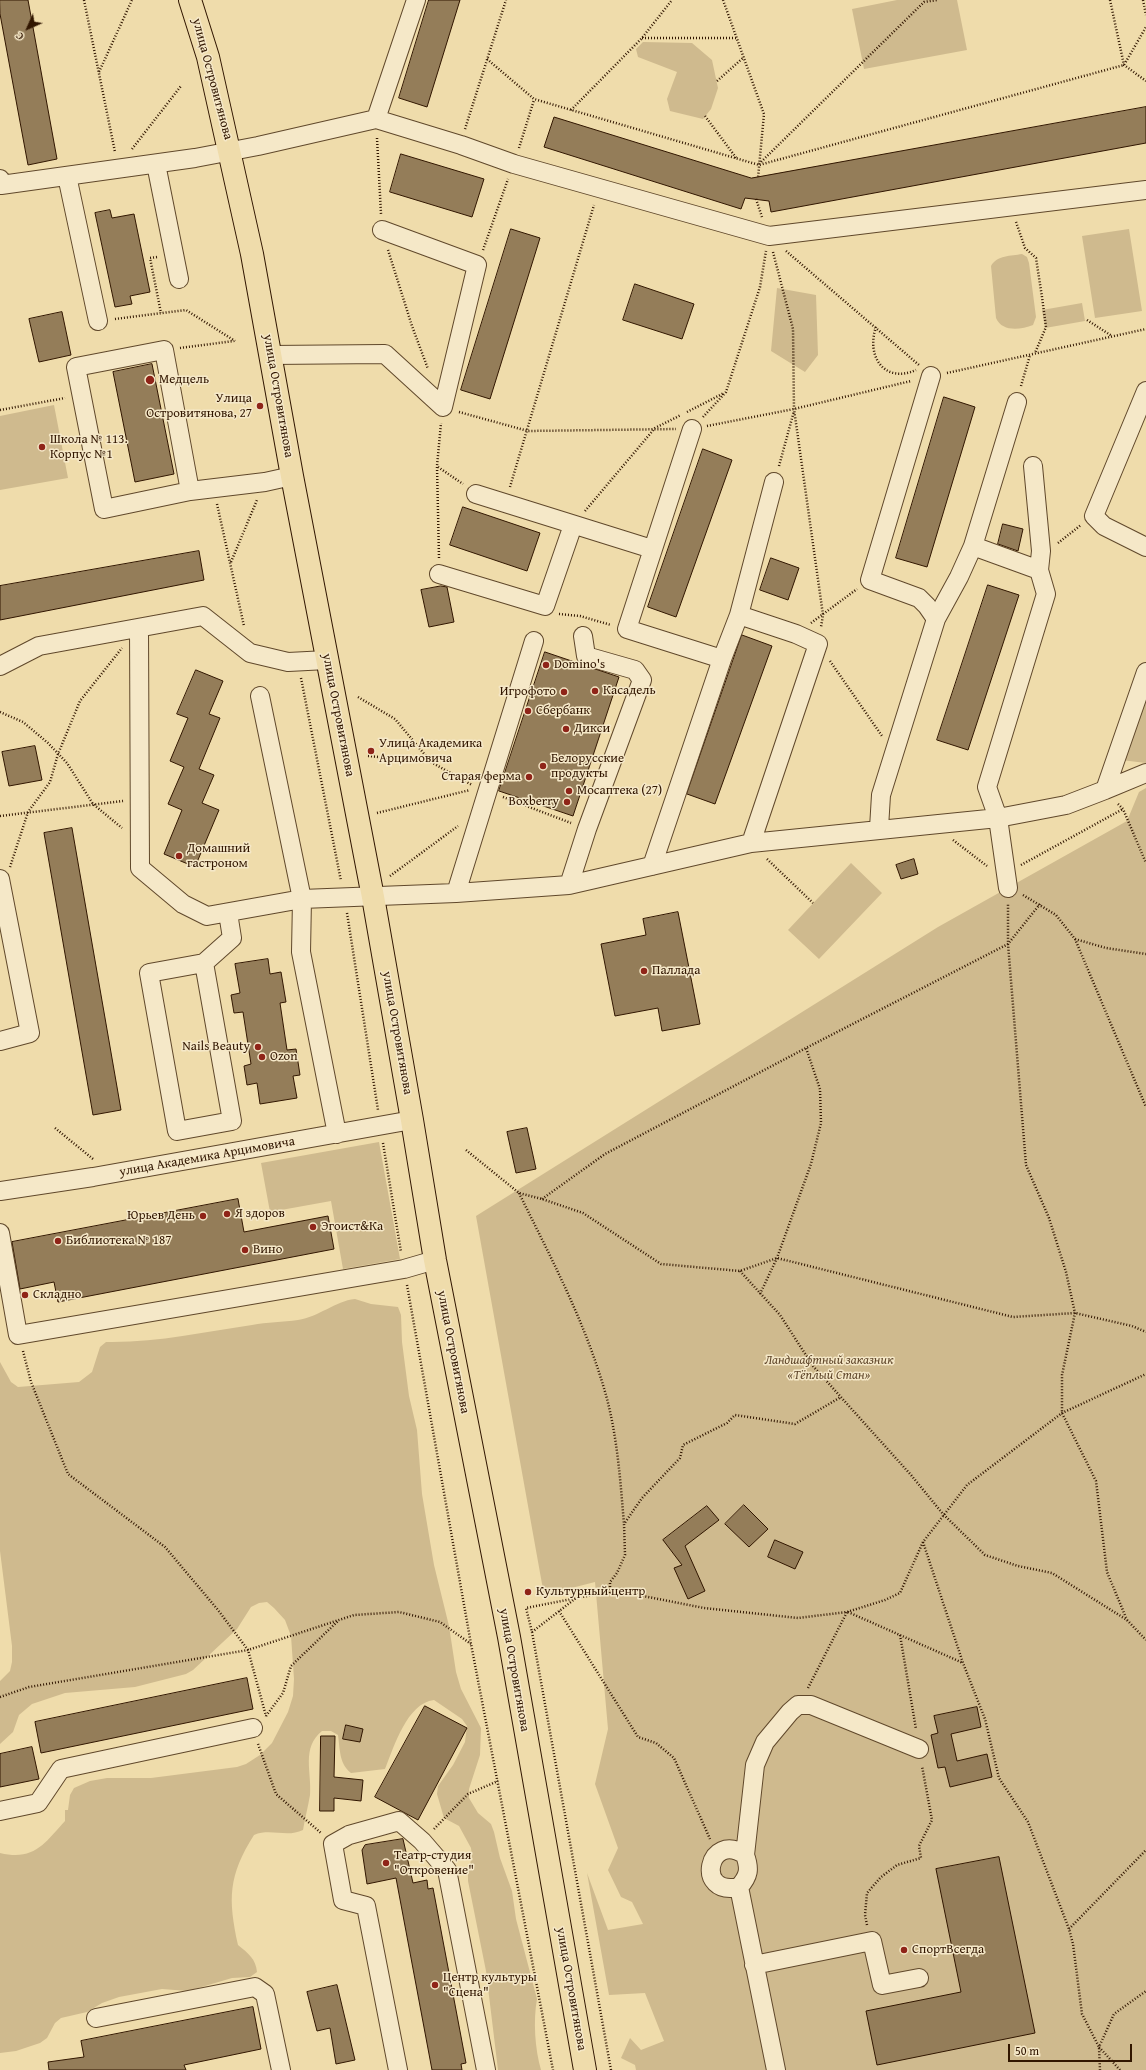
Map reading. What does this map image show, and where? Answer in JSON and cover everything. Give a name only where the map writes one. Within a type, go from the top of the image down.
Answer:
[{"type":"main road","name":"улица Островитянова","points":[[190,0],[208,57],[231,152],[252,254],[292,476],[373,897],[435,1260],[509,1637],[585,2070]]},
{"type":"street","points":[[376,119],[416,0]]},
{"type":"street","points":[[0,179],[1,185],[156,164],[231,152],[376,119],[461,145],[514,164],[769,236],[1146,190]]},
{"type":"street","points":[[156,164],[179,279]]},
{"type":"street","points":[[67,176],[98,321]]},
{"type":"street","points":[[270,354],[385,354],[443,407],[477,265],[382,230]]},
{"type":"street","points":[[190,491],[164,350],[76,368],[104,508],[190,491],[265,482],[292,476]]},
{"type":"street","points":[[931,376],[870,580],[919,598],[936,619]]},
{"type":"street","points":[[1146,391],[1094,516],[1104,526],[1146,547]]},
{"type":"street","points":[[879,828],[881,795],[936,619],[959,577],[973,546],[1016,402]]},
{"type":"street","points":[[692,429],[627,629],[722,659]]},
{"type":"street","points":[[1006,881],[998,818],[987,788],[1046,594],[1039,570],[1041,551],[1033,466]]},
{"type":"street","points":[[652,866],[722,659],[739,615],[774,482]]},
{"type":"street","points":[[476,494],[652,549]]},
{"type":"street","points":[[439,574],[545,606],[574,525]]},
{"type":"street","points":[[973,546],[1039,570]]},
{"type":"street","points":[[739,615],[796,634],[818,644],[751,843]]},
{"type":"street","points":[[0,666],[39,646],[203,616],[250,653],[288,662],[327,660]]},
{"type":"street","points":[[139,628],[141,798],[140,868],[183,904],[207,916],[302,899],[456,893],[569,885],[751,843],[879,828],[998,818],[1066,806],[1146,773]]},
{"type":"street","points":[[569,885],[587,829],[642,680],[635,670],[586,656],[583,636]]},
{"type":"street","points":[[456,893],[534,641]]},
{"type":"street","points":[[1105,790],[1146,672]]},
{"type":"street","points":[[260,696],[302,899],[301,952],[337,1134]]},
{"type":"street","points":[[0,1041],[30,1033],[1,885]]},
{"type":"street","points":[[204,963],[232,1121],[177,1131],[149,973],[204,963],[232,938],[228,913]]},
{"type":"street","name":"улица Академика Арцимовича","points":[[0,1191],[111,1174],[412,1120]]},
{"type":"street","points":[[0,1233],[18,1335],[404,1268],[435,1260]]},
{"type":"street","points":[[776,2070],[754,1965],[740,1887],[746,1878],[749,1867],[745,1855],[754,1765],[766,1742],[790,1712],[798,1705],[811,1704],[919,1749]]},
{"type":"street","points":[[0,1811],[38,1803],[61,1769],[253,1728]]},
{"type":"street","points":[[398,2070],[366,1906],[343,1900],[333,1844],[349,1835],[399,1821],[422,1841],[447,1870],[486,2070]]},
{"type":"street","points":[[740,1887],[729,1889],[719,1886],[711,1876],[710,1867],[713,1858],[720,1851],[729,1849],[738,1850],[745,1855]]},
{"type":"street","points":[[754,1965],[872,1941],[882,1985],[919,1978]]},
{"type":"street","points":[[96,2018],[255,1987],[265,1994],[281,2070]]},
{"type":"path","points":[[84,0],[118,168]]},
{"type":"path","points":[[99,72],[132,0]]},
{"type":"path","points":[[461,145],[506,0]]},
{"type":"path","points":[[571,110],[642,38],[672,0]]},
{"type":"path","points":[[723,0],[764,114],[758,178]]},
{"type":"path","points":[[759,165],[924,2],[937,0]]},
{"type":"path","points":[[1110,0],[1124,65],[1146,81]]},
{"type":"path","points":[[1143,0],[1146,15]]},
{"type":"path","points":[[487,59],[534,99],[759,165],[1124,65],[1146,26]]},
{"type":"path","points":[[642,38],[737,38]]},
{"type":"path","points":[[717,81],[744,57]]},
{"type":"path","points":[[118,168],[181,86]]},
{"type":"path","points":[[477,265],[514,164],[534,99]]},
{"type":"path","points":[[705,116],[737,158]]},
{"type":"path","points":[[376,119],[382,230],[412,326],[428,370]]},
{"type":"path","points":[[506,503],[599,188]]},
{"type":"path","points":[[756,199],[769,236],[793,328],[794,409],[823,615],[818,644],[894,754]]},
{"type":"path","points":[[1011,206],[1025,248],[1036,258],[1046,327],[1034,354]]},
{"type":"path","points":[[769,236],[876,327],[921,367],[915,371],[900,374],[893,372],[880,364],[876,359],[872,346],[876,327]]},
{"type":"path","points":[[692,429],[726,392],[760,287],[769,236]]},
{"type":"path","points":[[161,313],[150,258],[175,255]]},
{"type":"path","points":[[98,321],[186,310],[235,341],[199,345]]},
{"type":"path","points":[[1087,320],[1112,336]]},
{"type":"path","points":[[439,574],[437,466],[443,407],[528,431],[654,428],[692,429],[794,409],[931,376],[1146,329]]},
{"type":"path","points":[[1016,402],[1030,355]]},
{"type":"path","points":[[574,525],[654,428],[726,392]]},
{"type":"path","points":[[0,410],[81,395]]},
{"type":"path","points":[[774,482],[794,409]]},
{"type":"path","points":[[437,466],[476,494]]},
{"type":"path","points":[[230,562],[265,482]]},
{"type":"path","points":[[217,506],[250,653]]},
{"type":"path","points":[[1041,551],[1060,542],[1094,516]]},
{"type":"path","points":[[796,634],[870,580]]},
{"type":"path","points":[[1,885],[28,812],[50,782],[58,754],[80,701],[139,628]]},
{"type":"path","points":[[298,662],[345,898],[404,1268],[471,1644],[553,2070]]},
{"type":"path","points":[[358,697],[395,718],[431,762],[478,788]]},
{"type":"path","points":[[0,712],[23,722],[58,754],[67,763],[93,804],[141,844]]},
{"type":"path","points":[[368,756],[431,762]]},
{"type":"path","points":[[0,816],[141,798]]},
{"type":"path","points":[[1006,881],[1123,809]]},
{"type":"path","points":[[1127,821],[1146,863]]},
{"type":"path","points":[[390,876],[460,825],[476,827]]},
{"type":"path","points":[[952,840],[988,866],[999,878],[1006,881],[1056,915],[1076,939],[1146,1107]]},
{"type":"path","points":[[751,843],[813,903]]},
{"type":"path","points":[[1006,881],[1008,944],[1026,1165],[1049,1218],[1066,1272],[1075,1313],[1062,1375],[1062,1413],[1096,1481],[1107,1572],[1127,1620]]},
{"type":"path","points":[[542,1198],[605,1154],[1008,944],[1040,904]]},
{"type":"path","points":[[1076,939],[1106,948],[1146,954]]},
{"type":"path","points":[[760,1294],[777,1258],[810,1164],[821,1123],[820,1089],[806,1048]]},
{"type":"path","points":[[55,1128],[111,1174]]},
{"type":"path","points":[[466,1150],[519,1193],[573,1302],[604,1386],[619,1462],[625,1555],[617,1573],[610,1582],[610,1593]]},
{"type":"path","points":[[519,1193],[542,1198],[583,1213],[661,1264],[740,1271],[777,1258],[1013,1317],[1075,1313],[1132,1326],[1146,1332]]},
{"type":"path","points":[[740,1271],[780,1315],[813,1366],[943,1514],[985,1555],[1018,1566],[1052,1574],[1127,1620],[1146,1640]]},
{"type":"path","points":[[18,1335],[31,1382],[68,1474],[165,1547],[248,1650],[266,1716]]},
{"type":"path","points":[[610,2070],[532,1632],[526,1608],[577,1598],[623,1592],[704,1608],[798,1618],[847,1612],[885,1600],[900,1593],[923,1542],[943,1514],[967,1485],[1062,1413],[1146,1374]]},
{"type":"path","points":[[624,1524],[642,1498],[680,1458],[683,1445],[727,1423],[735,1415],[795,1424],[841,1397]]},
{"type":"path","points":[[923,1542],[963,1663],[985,1719],[999,1778],[1028,1822],[1068,1929],[1073,1944],[1082,2014],[1099,2047],[1120,2070]]},
{"type":"path","points":[[532,1632],[577,1598]]},
{"type":"path","points":[[559,1611],[638,1736],[656,1743],[674,1758],[717,1854]]},
{"type":"path","points":[[0,1697],[29,1687],[248,1650],[354,1615],[399,1612],[440,1622],[471,1644]]},
{"type":"path","points":[[847,1612],[963,1663]]},
{"type":"path","points":[[798,1705],[847,1612]]},
{"type":"path","points":[[333,1844],[276,1794],[253,1728],[266,1716],[283,1692],[291,1666],[339,1620]]},
{"type":"path","points":[[422,1841],[468,1794],[498,1781]]},
{"type":"path","points":[[872,1941],[865,1915],[867,1893],[881,1877],[897,1865],[921,1858],[919,1846],[932,1820]]},
{"type":"path","points":[[1068,1929],[1146,1850]]},
{"type":"path","points":[[1100,2070],[1099,2047],[1114,2014],[1146,1991]]},
{"type":"green space","points":[[897,0],[957,0],[967,50],[864,69],[852,9]]},
{"type":"green space","points":[[643,42],[692,43],[712,60],[718,88],[711,109],[703,119],[670,111],[667,99],[677,72],[638,57],[636,49]]},
{"type":"green space","points":[[1129,229],[1142,311],[1095,318],[1082,236]]},
{"type":"green space","points":[[1022,254],[1027,257],[1029,263],[1036,317],[1033,325],[1012,329],[1002,326],[996,318],[991,266],[994,262],[1001,258]]},
{"type":"green space","points":[[777,288],[816,295],[818,355],[805,372],[771,351]]},
{"type":"green space","points":[[1082,303],[1085,321],[1045,328],[1042,310]]},
{"type":"green space","points":[[54,405],[68,478],[0,490],[0,416]]},
{"type":"green space","points":[[1146,695],[1146,763],[1121,760]]},
{"type":"green space","name":"Ландшафтный заказник «Тёплый Стан»","points":[[1146,788],[1146,2070],[636,2070],[635,2065],[621,2058],[630,2038],[641,2050],[664,2041],[645,1993],[609,1995],[587,1873],[608,1930],[643,1924],[632,1902],[621,1897],[608,1870],[618,1848],[595,1784],[608,1729],[595,1582],[544,1595],[476,1216],[938,927],[1127,821],[1139,792]]},
{"type":"green space","points":[[851,863],[882,893],[819,959],[788,930]]},
{"type":"green space","points":[[379,1142],[400,1259],[343,1269],[331,1201],[270,1212],[261,1163]]},
{"type":"green space","points":[[355,1299],[371,1304],[398,1307],[401,1315],[402,1342],[409,1396],[417,1430],[422,1494],[434,1565],[449,1626],[456,1672],[461,1689],[481,1728],[480,1755],[469,1789],[469,1798],[478,1813],[491,1824],[500,1858],[512,1891],[516,1919],[537,1999],[535,2035],[541,2070],[498,2070],[486,1971],[468,1881],[468,1873],[472,1856],[471,1848],[459,1826],[444,1818],[437,1794],[438,1786],[453,1765],[465,1742],[467,1726],[462,1719],[434,1700],[425,1703],[416,1709],[409,1717],[397,1738],[385,1769],[351,1773],[342,1761],[338,1735],[331,1731],[322,1731],[316,1738],[310,1753],[310,1795],[303,1830],[291,1833],[267,1832],[254,1835],[245,1850],[235,1876],[232,1888],[232,1901],[238,1945],[253,1960],[257,1972],[250,1977],[232,1978],[188,1991],[162,1989],[119,1997],[102,2003],[87,2012],[61,2018],[55,2023],[47,2038],[40,2043],[16,2051],[0,2053],[0,1853],[22,1855],[37,1849],[51,1837],[65,1821],[65,1810],[68,1810],[70,1795],[74,1788],[90,1781],[107,1778],[151,1778],[237,1767],[246,1764],[260,1755],[272,1743],[288,1712],[293,1696],[294,1679],[291,1636],[285,1620],[267,1602],[259,1603],[251,1607],[237,1629],[193,1670],[186,1674],[135,1687],[65,1693],[32,1704],[19,1715],[13,1732],[0,1744],[0,1681],[10,1671],[12,1662],[12,1646],[0,1551],[0,1362],[11,1382],[18,1387],[79,1382],[92,1372],[100,1347],[106,1342],[161,1339],[258,1324],[298,1320],[313,1316],[348,1300]]},
{"type":"building","points":[[0,0],[28,0],[57,159],[28,165],[0,14]]},
{"type":"building","points":[[429,0],[460,0],[427,107],[399,98]]},
{"type":"building","points":[[1146,107],[1146,143],[771,212],[769,201],[745,198],[741,209],[544,147],[554,117],[751,178]]},
{"type":"building","points":[[401,154],[484,179],[472,217],[390,192]]},
{"type":"building","points":[[110,210],[112,218],[134,214],[150,292],[130,296],[132,304],[115,307],[95,213]]},
{"type":"building","points":[[511,229],[540,238],[490,399],[461,390]]},
{"type":"building","points":[[635,284],[694,304],[682,339],[623,320]]},
{"type":"building","points":[[62,312],[71,355],[39,362],[29,319]]},
{"type":"building","points":[[152,364],[174,474],[135,482],[113,372]]},
{"type":"building","points":[[944,397],[975,407],[927,567],[896,558]]},
{"type":"building","points":[[703,449],[732,460],[676,617],[648,607]]},
{"type":"building","points":[[463,507],[540,533],[527,571],[450,545]]},
{"type":"building","points":[[1003,524],[1023,529],[1018,551],[998,544]]},
{"type":"building","points":[[199,551],[204,580],[0,620],[0,586]]},
{"type":"building","points":[[771,558],[799,568],[788,600],[760,590]]},
{"type":"building","points":[[988,585],[1019,595],[968,750],[937,740]]},
{"type":"building","points":[[441,586],[447,587],[454,622],[429,627],[421,590]]},
{"type":"building","points":[[742,635],[772,646],[715,804],[687,794]]},
{"type":"building","points":[[545,652],[619,677],[573,816],[499,791]]},
{"type":"building","points":[[196,670],[223,681],[209,714],[220,718],[199,769],[214,775],[202,803],[219,810],[195,867],[164,854],[182,810],[168,804],[184,767],[170,761],[188,718],[177,714]]},
{"type":"building","points":[[35,746],[42,780],[9,786],[2,752]]},
{"type":"building","points":[[72,828],[121,1110],[93,1115],[44,833]]},
{"type":"building","points":[[914,859],[918,874],[901,879],[896,865]]},
{"type":"building","points":[[678,912],[700,1024],[662,1031],[658,1008],[615,1016],[601,944],[646,935],[643,919]]},
{"type":"building","points":[[268,959],[270,974],[281,972],[286,1002],[280,1003],[287,1050],[296,1049],[300,1075],[293,1076],[297,1098],[260,1104],[257,1083],[247,1085],[244,1066],[251,1064],[243,1012],[234,1013],[231,995],[240,993],[235,964]]},
{"type":"building","points":[[527,1128],[536,1169],[516,1173],[507,1132]]},
{"type":"building","points":[[238,1199],[244,1232],[328,1216],[334,1249],[58,1302],[54,1282],[20,1289],[12,1242]]},
{"type":"building","points":[[744,1505],[768,1529],[749,1547],[725,1524]]},
{"type":"building","points":[[707,1506],[719,1520],[685,1546],[705,1591],[688,1599],[674,1568],[682,1565],[663,1540]]},
{"type":"building","points":[[775,1540],[803,1552],[795,1569],[768,1557]]},
{"type":"building","points":[[247,1678],[253,1709],[41,1753],[35,1722]]},
{"type":"building","points":[[425,1706],[467,1728],[418,1820],[375,1797]]},
{"type":"building","points":[[977,1707],[981,1727],[951,1734],[957,1761],[987,1754],[992,1777],[950,1787],[945,1767],[938,1768],[931,1735],[938,1733],[934,1716]]},
{"type":"building","points":[[346,1725],[363,1729],[360,1742],[343,1739]]},
{"type":"building","points":[[321,1736],[335,1736],[334,1777],[363,1780],[361,1801],[334,1798],[334,1811],[320,1811]]},
{"type":"building","points":[[32,1747],[39,1779],[0,1787],[0,1754]]},
{"type":"building","points":[[403,1839],[413,1883],[427,1880],[428,1889],[433,1888],[466,2063],[461,2064],[462,2070],[432,2070],[396,1878],[367,1884],[362,1850],[365,1845]]},
{"type":"building","points":[[999,1857],[1035,2033],[877,2065],[866,2011],[961,1992],[936,1869]]},
{"type":"building","points":[[337,1985],[355,2060],[336,2064],[330,2028],[317,2031],[307,1992]]},
{"type":"building","points":[[253,2007],[261,2049],[184,2065],[186,2070],[49,2070],[48,2062],[84,2057],[81,2041]]},
{"type":"place","name":"Медцель","points":[[150,380]]},
{"type":"place","name":"Улица Островитянова, 27","points":[[260,406]]},
{"type":"place","name":"Школа № 113. Корпус №1","points":[[42,447]]},
{"type":"place","name":"Domino's","points":[[546,665]]},
{"type":"place","name":"Касадель","points":[[595,691]]},
{"type":"place","name":"Игрофото","points":[[564,692]]},
{"type":"place","name":"Сбербанк","points":[[528,711]]},
{"type":"place","name":"Дикси","points":[[566,729]]},
{"type":"place","name":"Улица Академика Арцимовича","points":[[371,751]]},
{"type":"place","name":"Белорусские продукты","points":[[543,766]]},
{"type":"place","name":"Старая ферма","points":[[529,777]]},
{"type":"place","name":"Мосаптека (27)","points":[[569,791]]},
{"type":"place","name":"Boxberry","points":[[567,802]]},
{"type":"place","name":"Домашний гастроном","points":[[179,856]]},
{"type":"place","name":"Паллада","points":[[644,971]]},
{"type":"place","name":"Nails Beauty","points":[[258,1047]]},
{"type":"place","name":"Ozon","points":[[262,1057]]},
{"type":"place","name":"Я здоров","points":[[227,1214]]},
{"type":"place","name":"Юрьев День","points":[[203,1216]]},
{"type":"place","name":"Эгоист&Ка","points":[[313,1227]]},
{"type":"place","name":"Библиотека № 187","points":[[58,1241]]},
{"type":"place","name":"Вино","points":[[245,1250]]},
{"type":"place","name":"Складно","points":[[25,1295]]},
{"type":"place","name":"Культурный центр","points":[[528,1592]]},
{"type":"place","name":"Театр-студия \"Откровение\"","points":[[386,1863]]},
{"type":"place","name":"СпортВсегда","points":[[904,1950]]},
{"type":"place","name":"Центр культуры \"Сцена\"","points":[[435,1985]]}]
